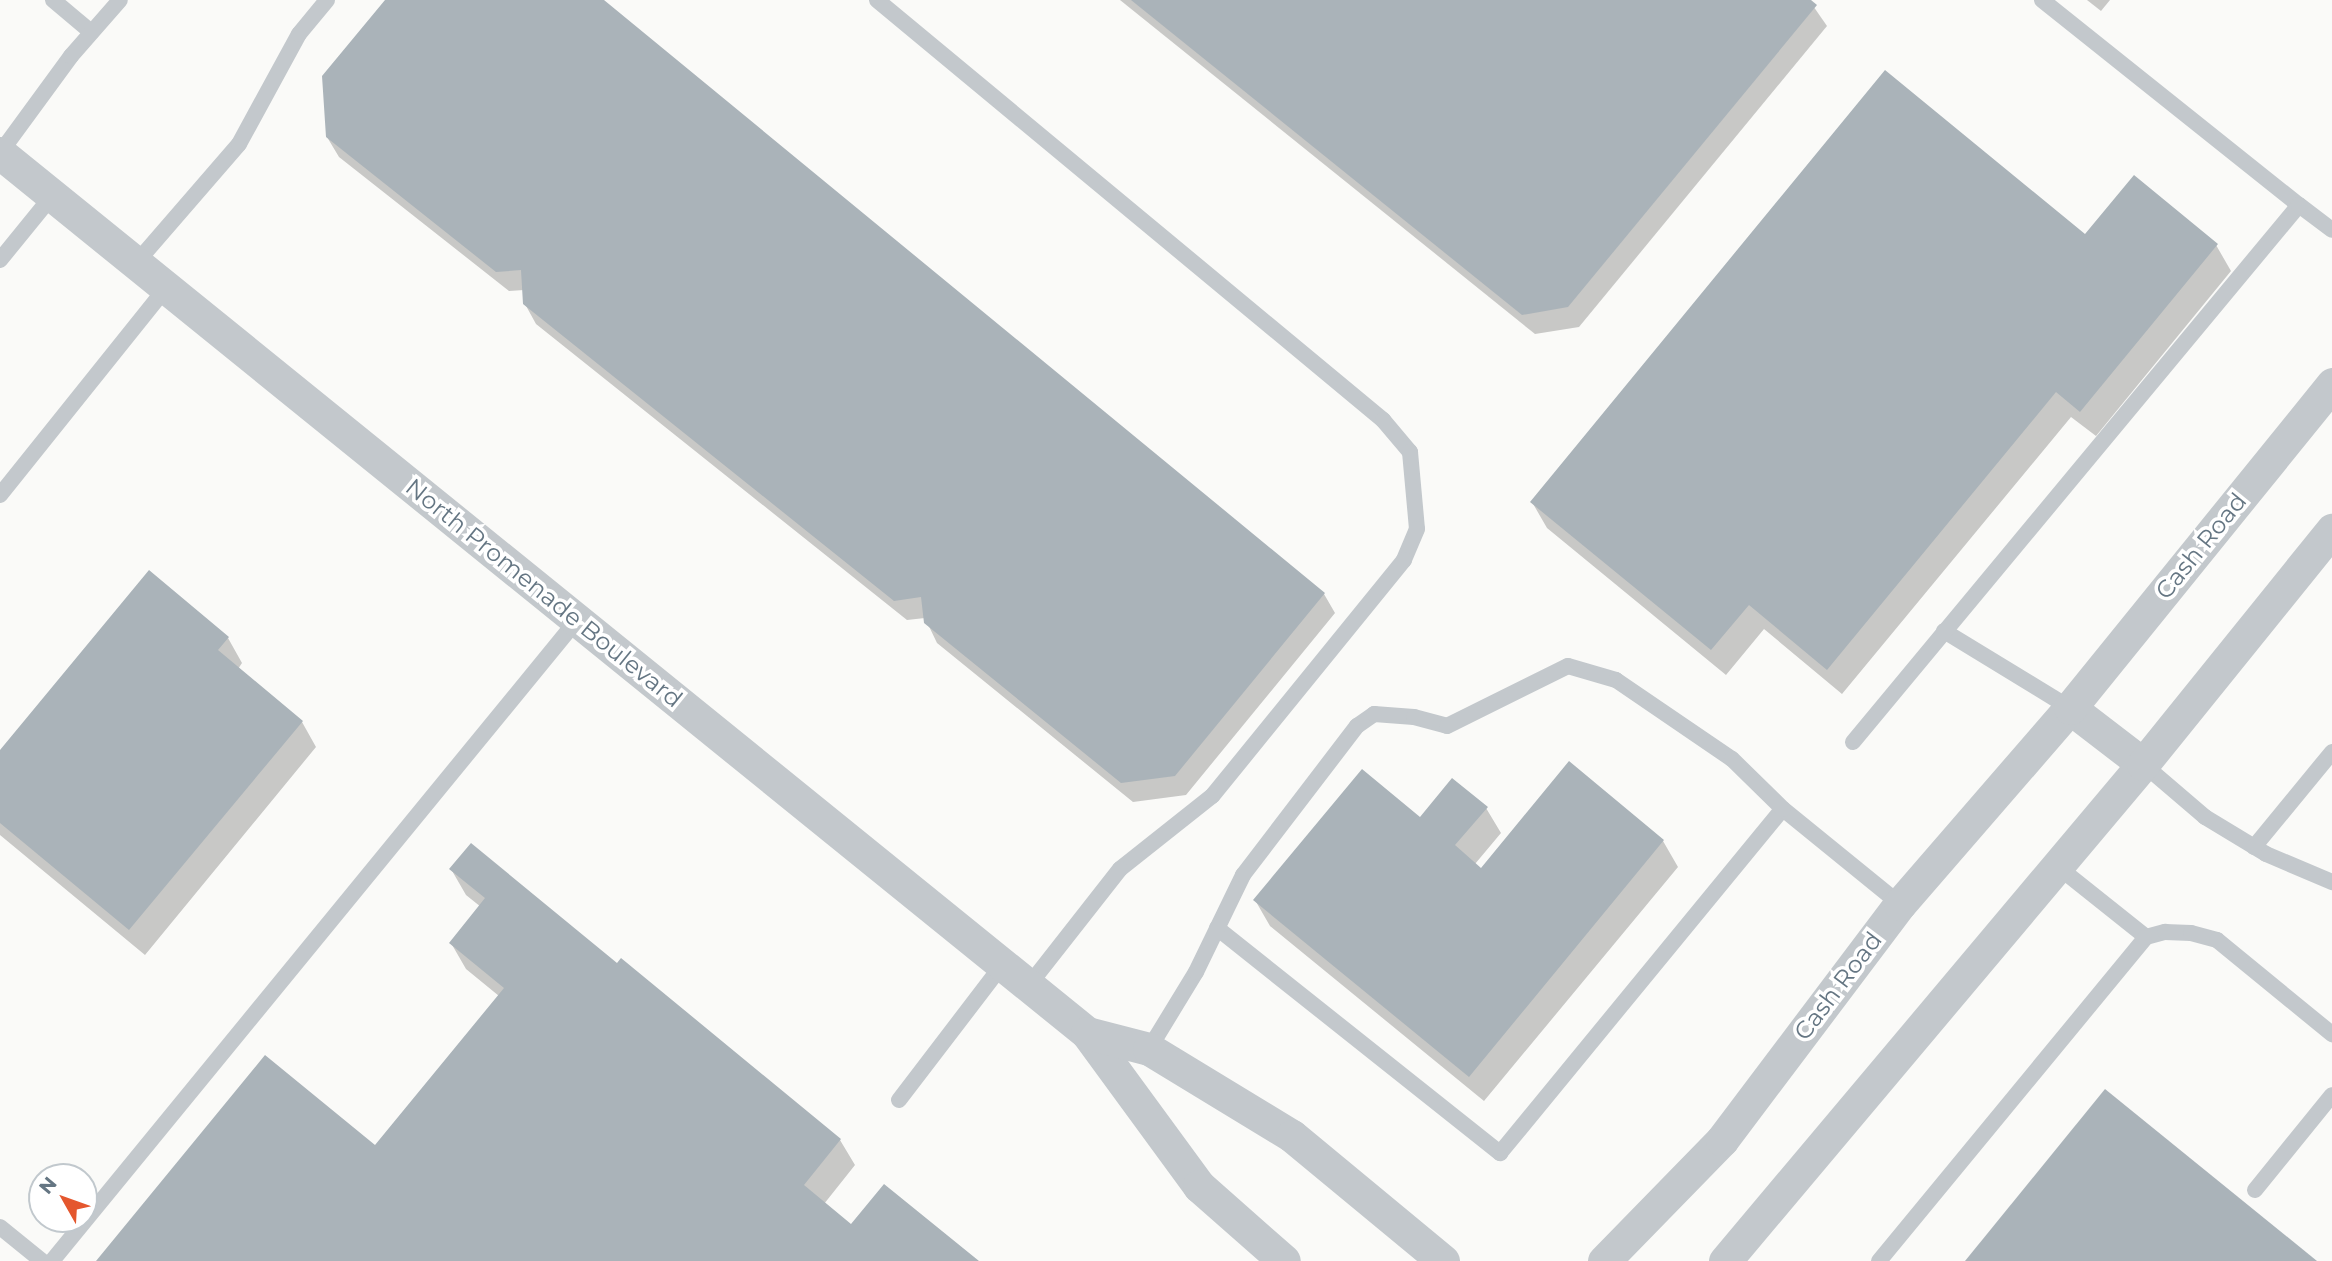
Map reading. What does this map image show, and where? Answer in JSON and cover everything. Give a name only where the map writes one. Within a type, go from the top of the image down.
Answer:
[{"type":"street","name":"North Promenade Boulevard","points":[[0,153],[1087,1033]]},
{"type":"street","name":"Cash Road","points":[[1604,1261],[1721,1140],[1900,904],[2070,708],[2332,384]]},
{"type":"street","points":[[1725,1261],[2143,764],[2332,530]]},
{"type":"street","points":[[2070,708],[2143,764]]},
{"type":"street","points":[[1087,1033],[1149,1049],[1292,1136],[1443,1261]]},
{"type":"street","points":[[1087,1033],[1199,1186],[1284,1261]]},
{"type":"lane","points":[[53,0],[91,32]]},
{"type":"lane","points":[[0,153],[91,32],[120,0]]},
{"type":"lane","points":[[136,263],[239,144],[299,34],[327,0]]},
{"type":"lane","points":[[877,0],[1383,420],[1410,452],[1417,528],[1404,560],[1212,796],[1120,869],[1029,985]]},
{"type":"lane","points":[[2042,0],[2332,230]]},
{"type":"lane","points":[[0,260],[52,196]]},
{"type":"lane","points":[[1853,742],[2299,205]]},
{"type":"lane","points":[[0,495],[166,288]]},
{"type":"lane","points":[[52,1261],[577,620]]},
{"type":"lane","points":[[1944,631],[2070,708]]},
{"type":"lane","points":[[1149,1049],[1196,972],[1243,875],[1357,726],[1374,714],[1414,717],[1447,726],[1568,666],[1616,680],[1732,759],[1783,809],[1900,904]]},
{"type":"lane","points":[[2254,847],[2332,752]]},
{"type":"lane","points":[[2143,764],[2205,817],[2254,847],[2332,882]]},
{"type":"lane","points":[[1217,928],[1500,1153],[1783,809]]},
{"type":"lane","points":[[2057,866],[2146,937]]},
{"type":"lane","points":[[1879,1261],[2146,937],[2165,932],[2191,933],[2217,940],[2332,1034]]},
{"type":"lane","points":[[899,1100],[1003,964]]},
{"type":"lane","points":[[2255,1190],[2332,1095]]},
{"type":"lane","points":[[0,1227],[42,1261]]},
{"type":"building","points":[[385,0],[604,0],[1325,593],[1175,776],[1121,783],[924,623],[921,597],[894,601],[523,304],[521,270],[496,272],[326,137],[322,76]]},
{"type":"building","points":[[1131,0],[1811,0],[1817,5],[1568,307],[1522,315]]},
{"type":"building","points":[[1885,70],[2085,234],[2134,175],[2218,244],[2080,412],[2056,392],[1827,670],[1749,605],[1711,650],[1530,502]]},
{"type":"building","points":[[149,570],[229,637],[218,650],[303,721],[129,930],[0,823],[0,750]]},
{"type":"building","points":[[1569,761],[1664,840],[1469,1077],[1253,900],[1362,769],[1420,817],[1452,778],[1488,807],[1455,845],[1481,868]]},
{"type":"building","points":[[471,843],[617,963],[621,958],[841,1139],[804,1185],[851,1224],[884,1184],[979,1261],[96,1261],[265,1055],[375,1145],[504,988],[449,943],[485,898],[449,869]]},
{"type":"building","points":[[2105,1089],[2317,1261],[1965,1261]]}]
